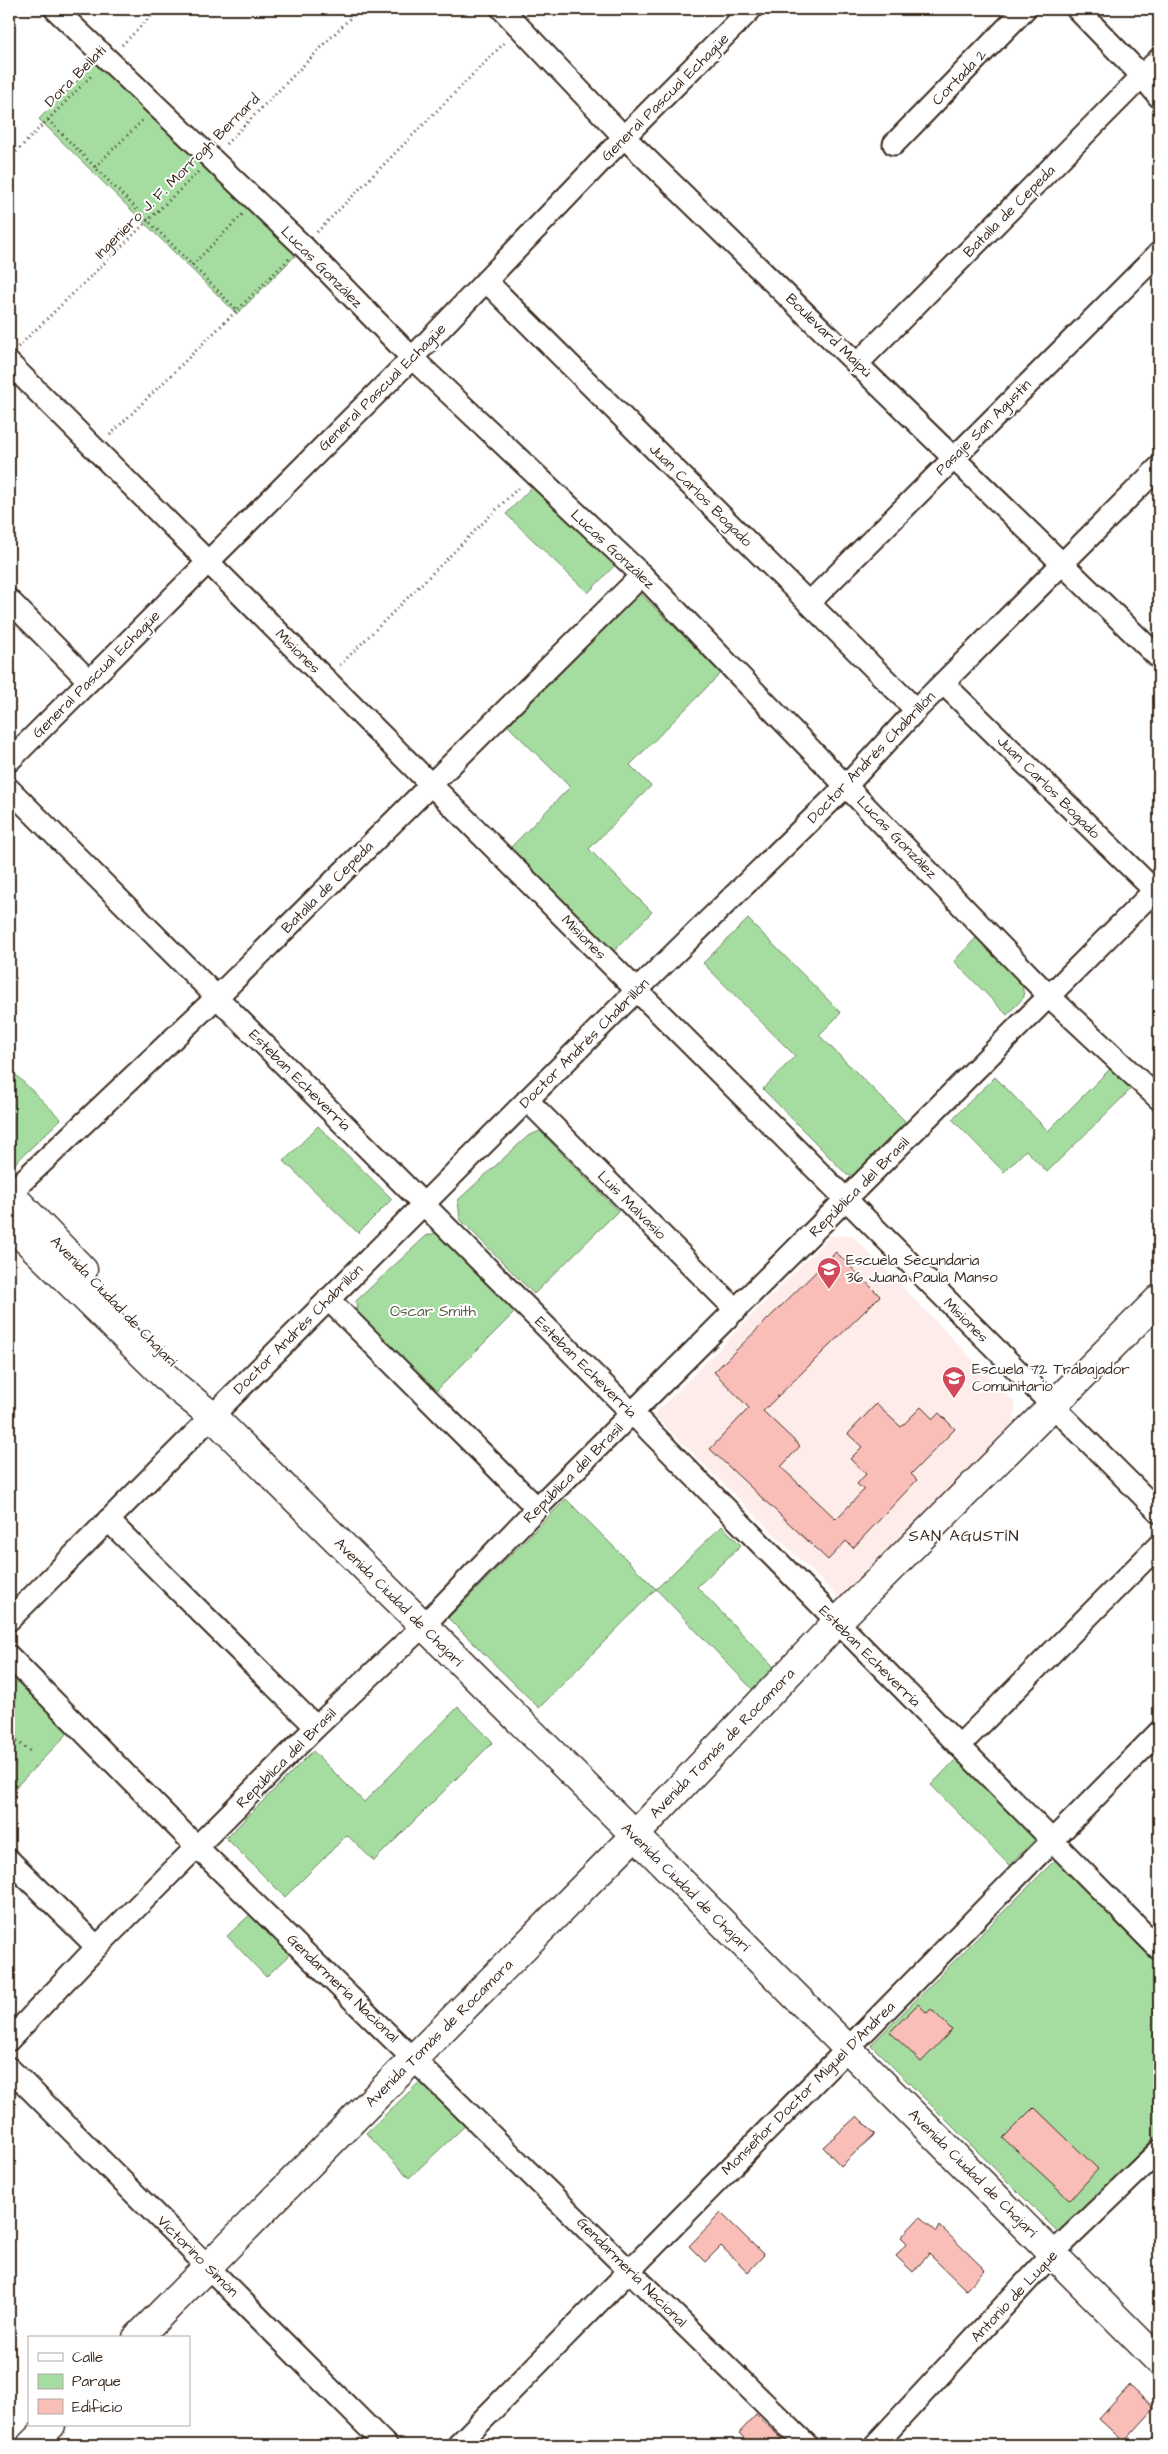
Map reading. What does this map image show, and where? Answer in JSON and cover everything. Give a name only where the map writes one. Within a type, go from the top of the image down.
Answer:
[{"type":"main road","name":"Avenida Ciudad de Chajarí","points":[[9,1194],[186,1376],[211,1415]]},
{"type":"main road","name":"Avenida Ciudad de Chajarí","points":[[9,1223],[174,1386],[211,1415],[635,1835],[1159,2361]]},
{"type":"main road","name":"Avenida Tomás de Rocamora","points":[[139,2336],[635,1835],[838,1622],[1054,1407],[1159,1299]]},
{"type":"main road","points":[[31,2445],[50,2426]]},
{"type":"street","name":"Lucas González","points":[[55,9],[156,108],[302,246],[412,358],[642,575],[1049,996],[1159,1099]]},
{"type":"street","name":"Boulevard Maipú","points":[[502,9],[624,137],[858,362],[1159,658]]},
{"type":"street","name":"General Pascual Echagüe","points":[[9,761],[412,358],[624,137],[751,9]]},
{"type":"street","name":"Cortada 2","points":[[894,144],[1025,9]]},
{"type":"street","points":[[1077,9],[1142,76],[1159,97]]},
{"type":"street","name":"Batalla de Cepeda","points":[[858,362],[1159,59]]},
{"type":"street","name":"Pasaje San Agustín","points":[[809,603],[953,456],[1159,253]]},
{"type":"street","name":"Juan Carlos Bogado","points":[[486,281],[916,710]]},
{"type":"street","name":"Misiones","points":[[12,356],[208,562],[1159,1512]]},
{"type":"street","name":"Doctor Andrés Chabrillón","points":[[9,1620],[211,1415],[637,990],[846,785],[916,710],[1159,467]]},
{"type":"street","name":"Batalla de Cepeda","points":[[9,1194],[217,997],[642,575]]},
{"type":"street","points":[[9,600],[89,680]]},
{"type":"street","name":"Juan Carlos Bogado","points":[[943,683],[1157,888]]},
{"type":"street","name":"Esteban Echeverría","points":[[9,789],[632,1413],[1052,1842],[1157,1944]]},
{"type":"street","name":"República del Brasil","points":[[9,2040],[97,1947],[316,1727],[423,1626],[536,1508],[846,1201],[1157,888]]},
{"type":"street","name":"Luis Malvasio","points":[[527,1100],[736,1310]]},
{"type":"street","points":[[328,1299],[536,1508]]},
{"type":"street","points":[[108,1520],[316,1727]]},
{"type":"street","points":[[959,1746],[1159,1545]]},
{"type":"street","name":"Gendarmería Nacional","points":[[9,1656],[197,1847],[807,2445]]},
{"type":"street","name":"Monseñor Doctor Miguel D'Andrea","points":[[458,2445],[1159,1732]]},
{"type":"street","points":[[9,1860],[97,1947]]},
{"type":"street","name":"Victorino Simón","points":[[9,2068],[386,2445]]},
{"type":"street","name":"Antonio de Luque","points":[[875,2445],[1053,2253],[1159,2152]]},
{"type":"path","name":"Dora Bellati","points":[[9,159],[158,9]]},
{"type":"path","name":"Ingeniero J. F. Morrogh Bernard","points":[[12,356],[211,159],[358,9]]},
{"type":"path","points":[[95,167],[156,108]]},
{"type":"path","points":[[48,120],[237,310]]},
{"type":"path","points":[[192,265],[256,202]]},
{"type":"path","points":[[326,680],[533,474]]},
{"type":"path","points":[[9,1735],[31,1752]]},
{"type":"shaded area","points":[[852,1235],[1015,1403],[1014,1429],[843,1602],[654,1415],[830,1236]]},
{"type":"green space","points":[[100,58],[298,253],[237,314],[39,119]]},
{"type":"green space","points":[[534,485],[616,564],[588,593],[506,514]]},
{"type":"green space","points":[[638,591],[721,673],[630,765],[651,786],[589,849],[652,912],[614,951],[510,848],[570,787],[506,724]]},
{"type":"green space","points":[[748,919],[841,1013],[819,1035],[909,1125],[859,1175],[847,1175],[763,1089],[795,1056],[703,963]]},
{"type":"green space","points":[[976,938],[1022,984],[1024,997],[1007,1015],[954,961]]},
{"type":"green space","points":[[1113,1066],[1133,1087],[1047,1172],[1026,1150],[1004,1172],[952,1119],[995,1077],[1048,1131]]},
{"type":"green space","points":[[9,1068],[61,1119],[9,1169]]},
{"type":"green space","points":[[318,1126],[392,1199],[358,1233],[284,1161]]},
{"type":"green space","points":[[540,1131],[618,1211],[534,1294],[460,1219],[458,1200],[528,1136]]},
{"type":"green space","name":"Oscar Smith","points":[[438,1232],[516,1311],[432,1395],[358,1320],[356,1301],[426,1236]]},
{"type":"green space","points":[[566,1499],[656,1589],[539,1708],[448,1618]]},
{"type":"green space","points":[[722,1526],[741,1545],[697,1587],[776,1669],[754,1691],[656,1589]]},
{"type":"green space","points":[[9,1667],[72,1729],[9,1794]]},
{"type":"green space","points":[[458,1707],[493,1742],[374,1861],[347,1835],[285,1897],[226,1838],[313,1751],[364,1802]]},
{"type":"green space","points":[[958,1757],[1037,1838],[1009,1865],[931,1785]]},
{"type":"green space","points":[[1055,1860],[1159,1966],[1159,2133],[1059,2233],[871,2045]]},
{"type":"green space","points":[[254,1911],[292,1952],[266,1977],[227,1936]]},
{"type":"green space","points":[[427,2075],[470,2121],[409,2178],[366,2133]]},
{"type":"building","points":[[836,1252],[880,1296],[763,1411],[800,1446],[781,1467],[836,1519],[864,1490],[857,1484],[866,1474],[850,1459],[862,1447],[848,1434],[876,1404],[901,1427],[921,1407],[933,1419],[939,1413],[955,1429],[911,1474],[917,1480],[853,1548],[846,1541],[828,1560],[710,1449],[749,1408],[714,1372]]},
{"type":"building","points":[[918,2004],[927,2013],[931,2009],[952,2030],[921,2062],[890,2032]]},
{"type":"building","points":[[1034,2107],[1098,2169],[1070,2200],[1003,2138]]},
{"type":"building","points":[[857,2116],[875,2134],[841,2166],[823,2147]]},
{"type":"building","points":[[721,2213],[764,2255],[748,2272],[721,2246],[705,2262],[689,2246]]},
{"type":"building","points":[[920,2217],[937,2232],[940,2226],[985,2270],[966,2290],[929,2254],[913,2272],[896,2256],[907,2243],[901,2237]]},
{"type":"building","points":[[1130,2385],[1155,2408],[1124,2442],[1099,2419]]},
{"type":"building","points":[[756,2415],[789,2445],[751,2445],[739,2433]]},
{"type":"place","name":"Escuela Secundaria 36 Juana Paula Manso","points":[[829,1290]]},
{"type":"place","name":"Escuela 72 Trabajador Comunitario","points":[[954,1399]]},
{"type":"district","name":"SAN AGUSTÍN","points":[[964,1535]]}]
